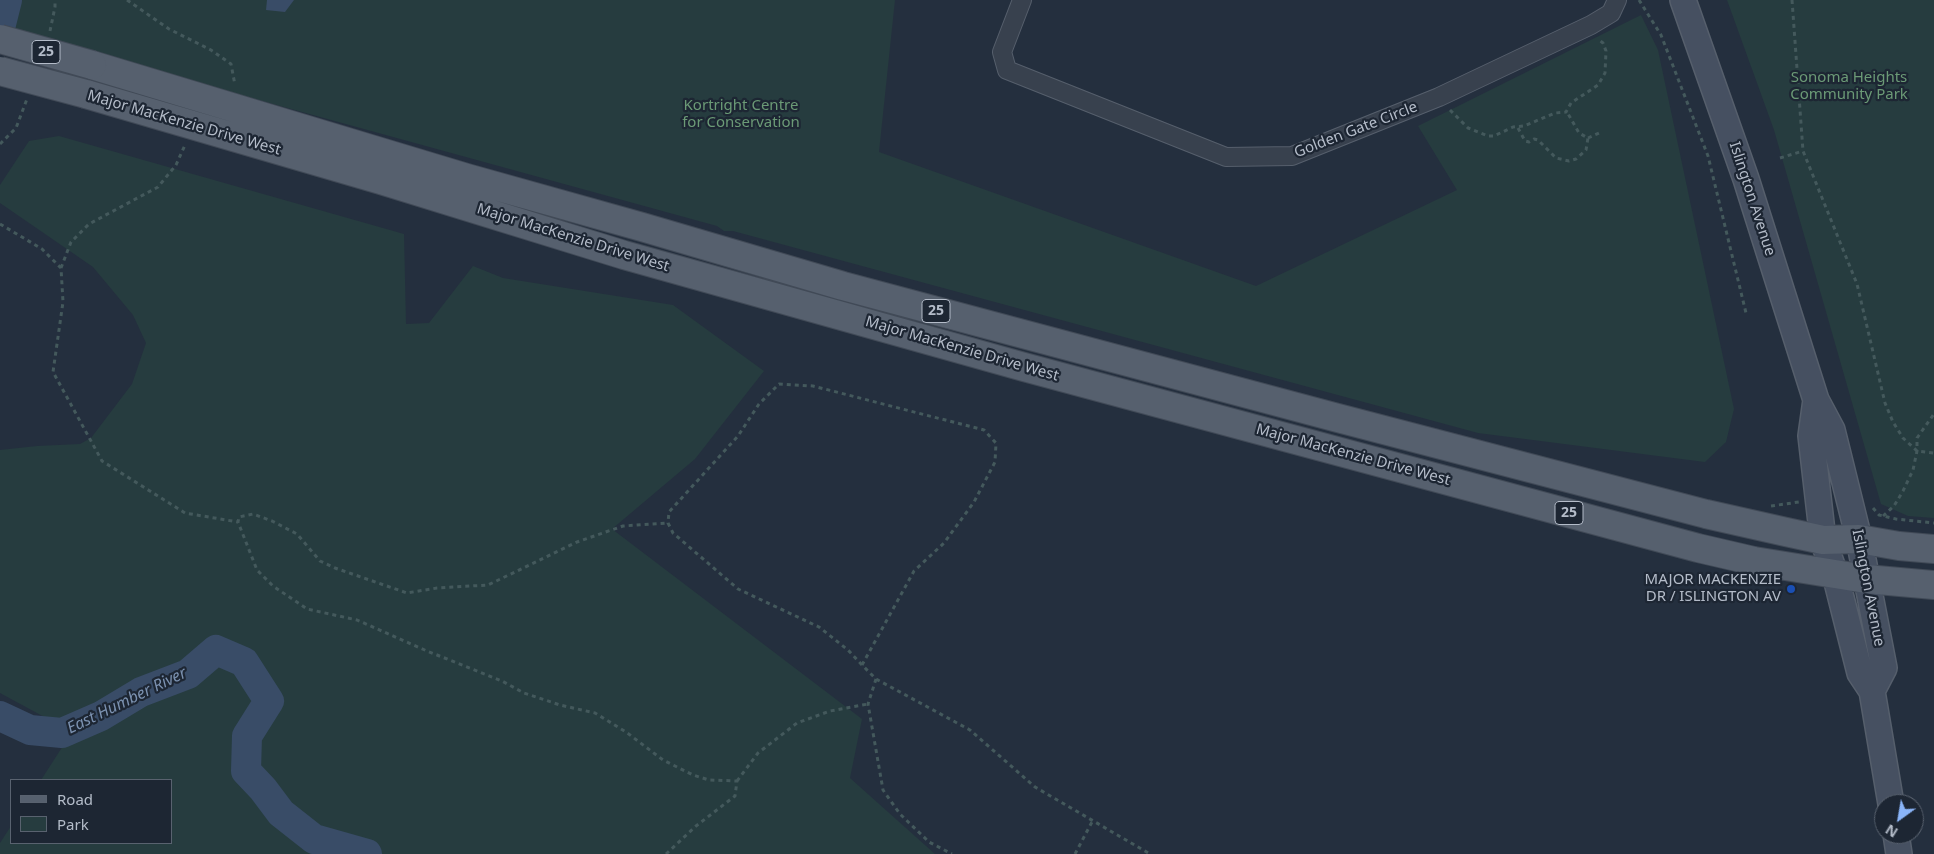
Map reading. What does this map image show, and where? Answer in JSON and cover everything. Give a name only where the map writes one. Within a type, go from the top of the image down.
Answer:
[{"type":"main road","name":"Islington Avenue","points":[[1684,0],[1746,179],[1816,400],[1832,430],[1859,539],[1884,668],[1872,691]]},
{"type":"main road","name":"Major MacKenzie Drive West","points":[[0,39],[467,178],[843,286],[1677,506],[1823,540],[1859,539],[1899,546],[1934,549]]},
{"type":"main road","name":"Major MacKenzie Drive West","points":[[0,71],[86,94],[381,180],[624,255],[1024,367],[1698,548],[1754,561],[1866,579],[1934,584]]},
{"type":"main road","name":"Islington Avenue","points":[[1816,400],[1811,436],[1823,540],[1835,574],[1860,673],[1872,691],[1889,794]]},
{"type":"street","name":"Golden Gate Circle","points":[[1022,0],[1002,52],[1007,70],[1226,156],[1292,156],[1439,97],[1591,25],[1610,13],[1618,0]]},
{"type":"path","points":[[127,0],[169,29],[211,50],[231,64],[235,85]]},
{"type":"path","points":[[1639,0],[1661,35],[1708,156],[1746,313]]},
{"type":"path","points":[[1792,0],[1803,151],[1858,284],[1885,403],[1893,422],[1902,438],[1917,451],[1934,453]]},
{"type":"path","points":[[1566,112],[1570,103],[1598,85],[1605,73],[1606,51],[1603,43],[1598,38]]},
{"type":"path","points":[[226,82],[244,88]]},
{"type":"path","points":[[1439,97],[1460,121],[1476,132],[1488,136],[1494,136],[1508,128],[1518,128],[1556,113],[1566,112]]},
{"type":"path","points":[[1566,112],[1579,132],[1588,138]]},
{"type":"path","points":[[1518,128],[1525,141],[1538,140],[1556,158],[1565,160],[1576,159],[1583,154],[1588,144],[1588,138]]},
{"type":"path","points":[[1588,138],[1600,133]]},
{"type":"path","points":[[187,141],[176,165],[158,187],[89,224],[72,242],[61,268],[63,302],[53,372],[102,461],[185,513],[238,522]]},
{"type":"path","points":[[1780,158],[1803,151]]},
{"type":"path","points":[[0,224],[42,249],[61,268]]},
{"type":"path","points":[[862,665],[914,571],[944,543],[978,494],[995,462],[996,443],[984,430],[813,386],[779,384],[759,404],[738,436],[669,512],[668,523],[673,533],[738,588],[819,627],[848,650],[862,665],[876,679],[970,730],[1035,787],[1150,854]]},
{"type":"path","points":[[1883,516],[1894,506],[1903,492],[1913,470],[1917,451],[1917,438],[1934,414]]},
{"type":"path","points":[[1867,502],[1879,515],[1896,520],[1934,523]]},
{"type":"path","points":[[1766,507],[1784,503]]},
{"type":"path","points":[[668,523],[623,526],[578,542],[488,585],[437,588],[407,593],[320,561],[297,534],[272,521],[253,514],[239,517],[238,522],[257,570],[273,586],[307,610],[358,620],[427,651],[502,681],[524,693],[560,705],[595,713],[626,732],[663,760],[694,775],[709,780],[737,781]]},
{"type":"path","points":[[876,679],[868,704],[883,790],[900,814],[929,842],[952,854]]},
{"type":"path","points":[[666,854],[696,826],[735,796],[737,781],[758,753],[797,723],[830,711],[868,704]]},
{"type":"path","points":[[1075,854],[1093,820]]},
{"type":"green space","name":"Kortright Centre for Conservation","points":[[0,0],[895,0],[879,152],[1256,286],[1457,190],[1418,126],[1641,15],[1658,50],[1734,409],[1726,442],[1705,462],[1478,433],[733,231],[724,231],[717,226],[0,29]]},
{"type":"green space","name":"Sonoma Heights Community Park","points":[[1727,0],[1934,0],[1934,518],[1908,516],[1881,504],[1774,130]]},
{"type":"green space","points":[[59,136],[404,234],[406,324],[429,323],[473,266],[503,278],[673,305],[764,371],[695,459],[612,529],[862,719],[850,778],[935,854],[0,854],[0,843],[10,828],[10,844],[172,844],[172,779],[42,779],[70,735],[61,726],[0,693],[0,450],[80,444],[91,438],[132,384],[146,343],[133,315],[93,267],[0,203],[0,185],[29,141]]},
{"type":"water","points":[[267,0],[294,0],[285,12],[266,10]]},
{"type":"waterway","name":"East Humber River","points":[[0,28],[7,0]]},
{"type":"waterway","name":"East Humber River","points":[[0,716],[30,730],[62,733],[101,716],[141,692],[188,674],[216,650],[244,662],[269,701],[247,736],[246,771],[263,789],[281,813],[314,839],[367,854]]},
{"type":"place","name":"MAJOR MACKENZIE DR / ISLINGTON AV","points":[[1791,589]]}]
